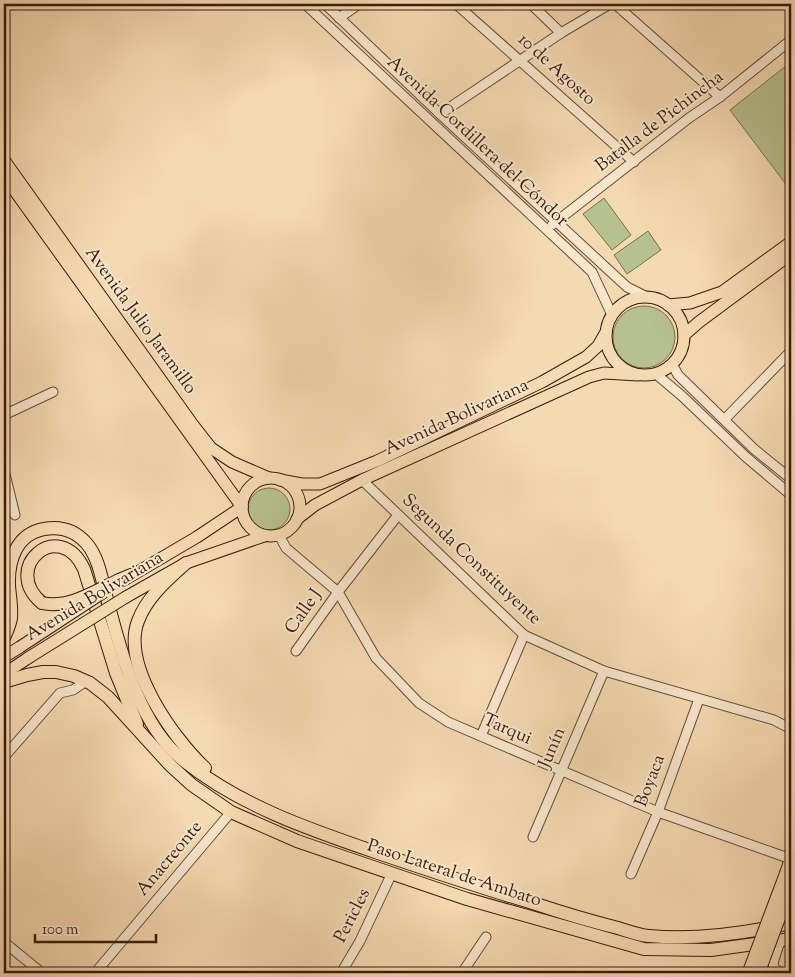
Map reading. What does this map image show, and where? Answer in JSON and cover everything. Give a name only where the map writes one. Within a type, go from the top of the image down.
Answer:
[{"type":"highway","points":[[4,638],[11,620],[10,565],[18,545],[35,531],[57,528],[69,530],[88,545],[93,554],[101,575],[129,676],[160,735],[184,761],[233,793]]},
{"type":"highway","points":[[123,579],[63,605],[52,605],[42,603],[30,591],[26,583],[25,574],[26,565],[32,555],[50,546],[65,549],[73,553],[80,561],[84,570],[116,673],[141,733]]},
{"type":"highway","points":[[186,563],[154,592],[138,621],[134,640],[139,668],[159,710],[189,752],[233,793]]},
{"type":"highway","name":"Paso Lateral de Ambato","points":[[4,682],[27,674],[43,672],[56,672],[86,681],[108,697],[170,765],[187,780],[231,812],[297,840],[467,899],[644,949],[711,950],[786,940]]},
{"type":"highway","name":"Paso Lateral de Ambato","points":[[233,793],[302,826],[472,885],[646,936],[711,935],[772,927],[791,922]]},
{"type":"main road","name":"Avenida Julio Jaramillo","points":[[4,160],[211,448],[232,462],[274,479]]},
{"type":"main road","name":"Avenida Julio Jaramillo","points":[[4,176],[242,507]]},
{"type":"main road","points":[[668,305],[690,303],[722,292],[791,242]]},
{"type":"main road","points":[[684,335],[791,254]]},
{"type":"main road","points":[[612,315],[618,307],[637,297],[658,299],[668,305],[677,313],[684,335],[681,351],[672,364]]},
{"type":"main road","name":"Avenida Bolivariana","points":[[4,657],[123,579],[197,537],[242,507],[243,498],[247,490],[261,480],[274,479],[302,484],[320,484],[377,461],[542,382],[592,352],[606,332],[612,315]]},
{"type":"main road","points":[[606,332],[608,351],[613,360],[620,367],[638,375]]},
{"type":"main road","name":"Avenida Bolivariana","points":[[4,674],[126,597],[186,563],[264,536],[279,535],[287,532],[297,519],[315,504],[362,480],[589,377],[604,373],[656,374],[672,364]]},
{"type":"main road","points":[[274,479],[288,484],[295,491],[300,509],[297,519]]},
{"type":"main road","points":[[242,507],[243,517],[248,525],[255,532],[264,536]]},
{"type":"main road","points":[[748,973],[791,858]]},
{"type":"main road","points":[[759,973],[791,887]]},
{"type":"street","name":"Avenida Cordillera del Cóndor","points":[[305,4],[592,272],[612,315]]},
{"type":"street","name":"Avenida Cordillera del Cóndor","points":[[325,4],[440,114],[628,287],[647,297]]},
{"type":"street","points":[[339,18],[359,4]]},
{"type":"street","name":"10 de Agosto","points":[[456,4],[634,162]]},
{"type":"street","points":[[531,4],[561,33]]},
{"type":"street","points":[[440,114],[561,33],[610,4]]},
{"type":"street","points":[[615,4],[720,97]]},
{"type":"street","name":"Batalla de Pichincha","points":[[547,229],[689,118],[720,97],[791,40]]},
{"type":"street","points":[[725,419],[791,351]]},
{"type":"street","points":[[672,364],[678,375],[754,449],[791,479]]},
{"type":"street","points":[[656,374],[682,396],[746,458],[791,495]]},
{"type":"street","points":[[4,415],[53,392]]},
{"type":"street","points":[[4,470],[15,515]]},
{"type":"street","name":"Segunda Constituyente","points":[[362,480],[524,635],[604,671],[774,720],[791,729]]},
{"type":"street","name":"Calle J","points":[[296,651],[338,592],[398,515]]},
{"type":"street","name":"Tarqui","points":[[279,535],[286,548],[338,592],[376,658],[419,703],[448,722],[658,812],[791,858]]},
{"type":"street","points":[[481,736],[524,635]]},
{"type":"street","name":"Junín","points":[[533,837],[604,671]]},
{"type":"street","points":[[4,757],[60,693],[73,690],[86,681]]},
{"type":"street","name":"Boyaca","points":[[631,874],[658,812],[699,699]]},
{"type":"street","name":"Anacreonte","points":[[95,973],[231,812]]},
{"type":"street","name":"Pericles","points":[[341,973],[360,941],[392,873]]},
{"type":"street","points":[[462,973],[486,937]]},
{"type":"street","points":[[781,973],[774,968],[773,963],[786,940]]},
{"type":"street","points":[[4,942],[42,973]]},
{"type":"green space","points":[[791,62],[791,191],[730,110]]},
{"type":"green space","points":[[604,198],[631,235],[612,250],[583,214]]},
{"type":"green space","points":[[648,231],[661,250],[627,274],[614,255]]},
{"type":"green space","points":[[638,306],[650,306],[666,315],[673,325],[675,337],[673,349],[666,359],[650,368],[638,368],[627,363],[618,354],[613,343],[613,331],[618,320],[627,311]]},
{"type":"green space","points":[[273,488],[281,491],[287,497],[290,509],[287,521],[281,527],[265,530],[257,527],[251,521],[248,505],[251,497],[257,491]]}]
